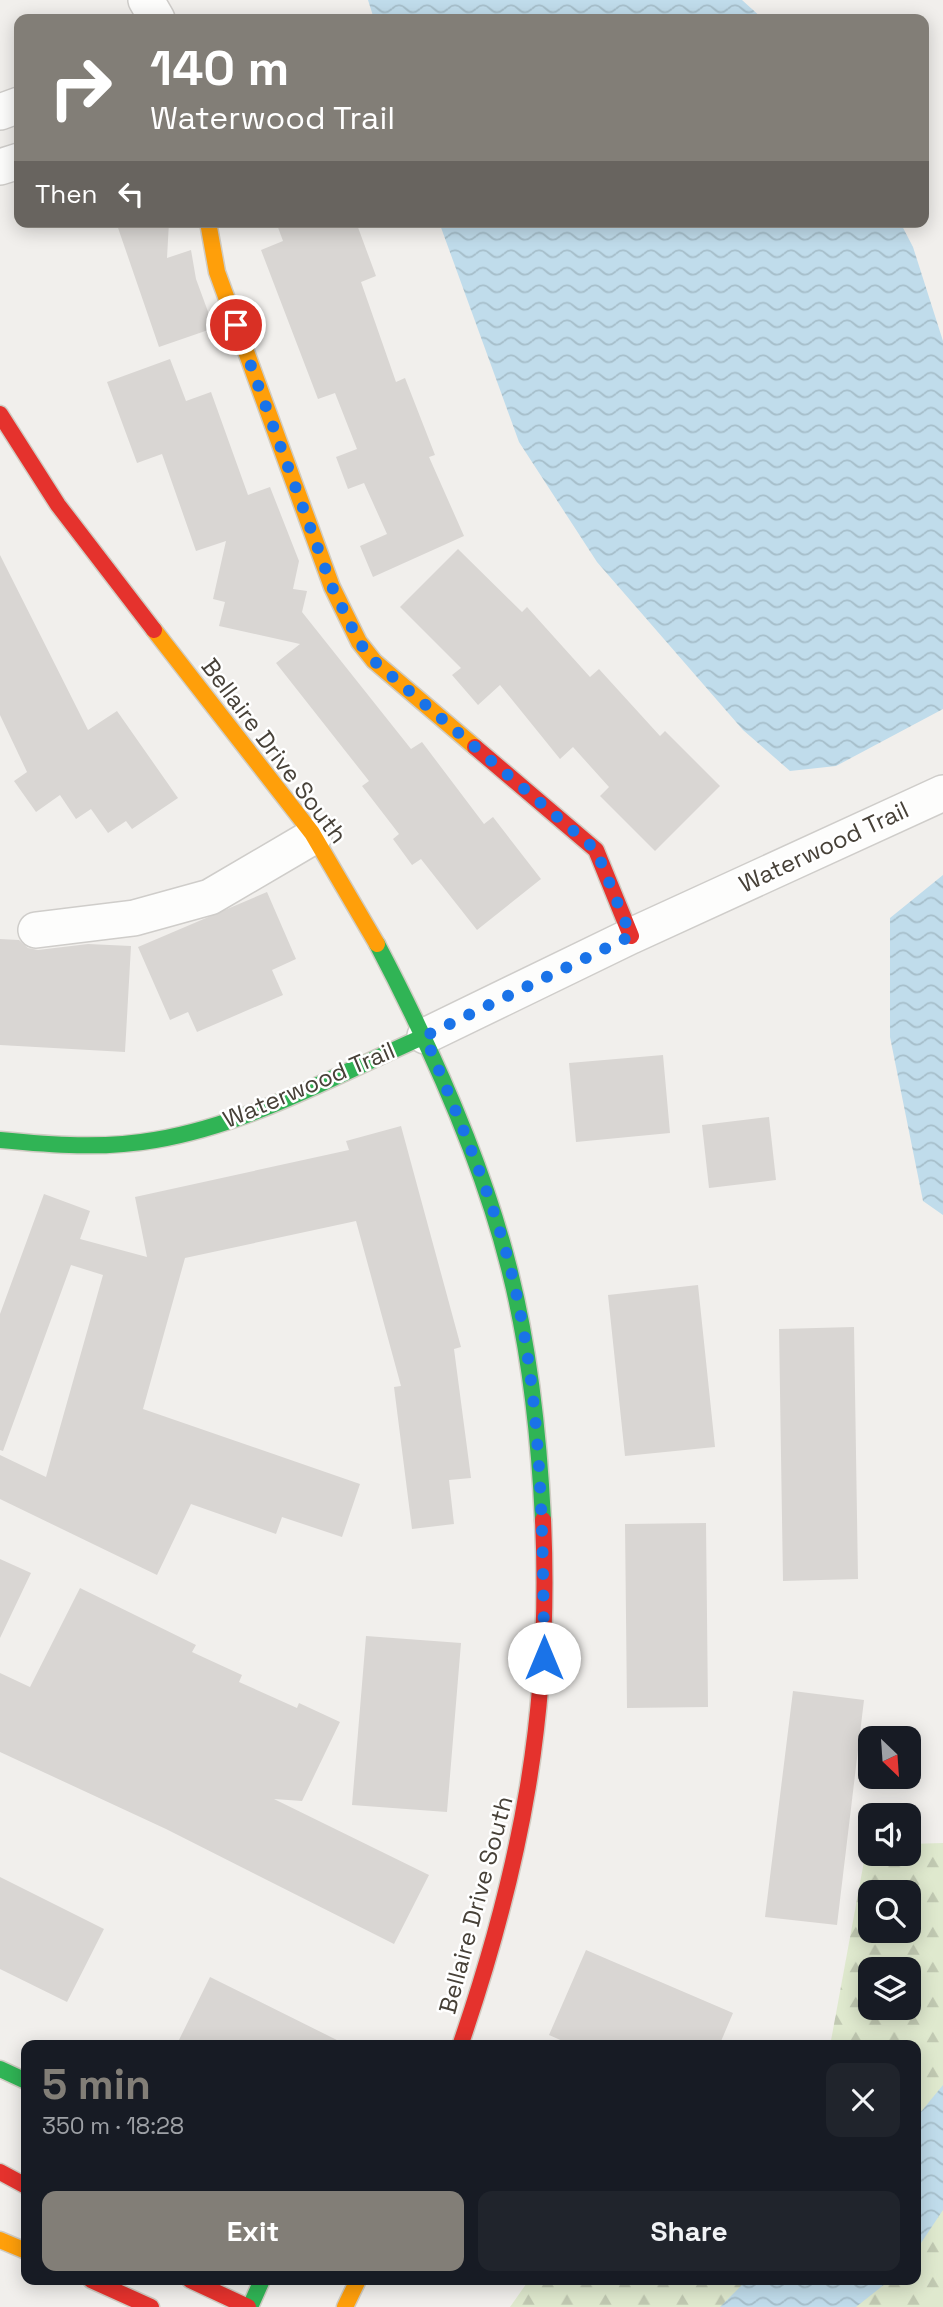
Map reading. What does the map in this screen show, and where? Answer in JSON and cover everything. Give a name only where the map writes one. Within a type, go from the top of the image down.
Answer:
[{"type":"main road","points":[[209,228],[217,272],[332,587],[359,642],[374,661],[596,850],[631,936]]},
{"type":"main road","name":"Bellaire Drive South","points":[[0,414],[57,504],[314,836],[379,947],[425,1036],[472,1153],[511,1271],[535,1416],[543,1547],[544,1658],[526,1815],[509,1887],[462,2040]]},
{"type":"main road","name":"Waterwood Trail","points":[[0,1140],[103,1145],[175,1137],[227,1121],[425,1036]]},
{"type":"main road","points":[[0,2069],[21,2079]]},
{"type":"main road","points":[[0,2172],[21,2183]]},
{"type":"main road","points":[[0,2240],[21,2249]]},
{"type":"main road","points":[[102,2285],[146,2305]]},
{"type":"main road","points":[[201,2285],[249,2307],[260,2285]]},
{"type":"main road","points":[[345,2307],[356,2285]]},
{"type":"street","name":"Waterwood Trail","points":[[425,1036],[631,936],[943,793]]},
{"type":"street","points":[[36,930],[134,918],[210,897],[314,836]]},
{"type":"green space","points":[[943,1843],[943,2307],[510,2307],[525,2285],[921,2285],[921,2040],[831,2040],[858,1894],[858,1943],[921,1943],[921,1880],[861,1880],[863,1866],[921,1866],[921,1844]]},
{"type":"water","points":[[368,0],[742,0],[757,14],[372,14]]},
{"type":"water","points":[[441,228],[903,228],[913,247],[943,341],[943,709],[836,766],[790,771],[743,730],[597,562],[519,442]]},
{"type":"water","points":[[943,875],[943,1215],[923,1201],[890,1037],[890,918]]},
{"type":"water","points":[[943,2085],[943,2210],[921,2243],[921,2112]]},
{"type":"water","points":[[742,2285],[884,2285],[856,2307],[720,2307]]},
{"type":"building","points":[[118,228],[169,228],[167,258],[191,250],[196,279],[214,328],[159,347]]},
{"type":"building","points":[[278,228],[358,228],[376,276],[361,282],[396,382],[405,378],[435,455],[429,457],[464,536],[373,577],[360,546],[387,534],[364,483],[348,489],[336,457],[357,449],[335,393],[318,399],[261,250],[283,241]]},
{"type":"building","points":[[170,359],[186,401],[211,392],[248,495],[270,487],[299,561],[293,589],[307,591],[302,612],[411,749],[422,742],[484,824],[493,817],[541,879],[477,930],[421,859],[412,865],[393,839],[399,834],[362,786],[369,781],[276,663],[300,644],[219,626],[225,602],[213,599],[226,541],[196,551],[162,454],[137,463],[107,382]]},
{"type":"building","points":[[458,549],[522,612],[527,607],[590,677],[599,669],[660,736],[665,731],[720,786],[655,851],[600,796],[609,787],[573,747],[560,759],[500,685],[478,705],[452,675],[461,668],[400,607]]},
{"type":"building","points":[[0,555],[88,730],[117,711],[178,798],[132,829],[126,821],[108,833],[91,809],[76,819],[60,795],[36,812],[14,781],[27,772],[0,715]]},
{"type":"building","points":[[267,892],[296,959],[272,970],[283,995],[197,1032],[188,1012],[170,1020],[138,947]]},
{"type":"building","points":[[0,939],[19,940],[28,948],[38,950],[88,944],[131,946],[125,1052],[0,1045]]},
{"type":"building","points":[[663,1055],[670,1133],[576,1142],[569,1063]]},
{"type":"building","points":[[769,1117],[776,1180],[709,1188],[702,1125]]},
{"type":"building","points":[[401,1126],[461,1347],[454,1349],[471,1478],[449,1480],[454,1524],[412,1529],[394,1387],[401,1386],[356,1221],[185,1258],[143,1409],[360,1484],[342,1537],[282,1517],[276,1534],[191,1504],[157,1575],[0,1499],[0,1455],[46,1477],[103,1275],[71,1265],[3,1451],[0,1450],[0,1314],[44,1194],[90,1211],[80,1239],[147,1257],[135,1197],[349,1150],[346,1141]]},
{"type":"building","points":[[698,1285],[715,1447],[625,1456],[608,1295]]},
{"type":"building","points":[[854,1327],[858,1579],[783,1581],[779,1329]]},
{"type":"building","points":[[706,1523],[708,1707],[627,1708],[625,1524]]},
{"type":"building","points":[[0,1559],[31,1573],[0,1638]]},
{"type":"building","points":[[80,1588],[196,1645],[192,1652],[242,1675],[239,1682],[297,1708],[299,1703],[340,1722],[302,1801],[274,1799],[429,1875],[394,1944],[166,1829],[0,1752],[0,1673],[30,1687]]},
{"type":"building","points":[[366,1636],[461,1643],[447,1812],[352,1805]]},
{"type":"building","points":[[793,1691],[864,1700],[861,1726],[858,1726],[858,1750],[837,1925],[765,1917]]},
{"type":"building","points":[[0,1877],[104,1929],[67,2002],[0,1969]]},
{"type":"building","points":[[586,1950],[733,2013],[722,2040],[560,2040],[549,2035]]},
{"type":"building","points":[[210,1977],[337,2040],[179,2040]]},
{"type":"traffic: fast","points":[[377,944],[435,1062],[469,1143],[497,1226],[509,1268],[528,1362],[543,1520]]},
{"type":"traffic: fast","points":[[0,1140],[97,1145],[136,1143],[190,1132],[259,1110],[425,1036]]},
{"type":"traffic: fast","points":[[0,2069],[21,2079]]},
{"type":"traffic: fast","points":[[250,2307],[260,2285]]},
{"type":"traffic: slow","points":[[209,228],[217,272],[332,587],[359,642],[374,661],[475,747]]},
{"type":"traffic: slow","points":[[154,630],[312,833],[377,944]]},
{"type":"traffic: slow","points":[[0,2240],[21,2249]]},
{"type":"traffic: slow","points":[[345,2307],[356,2285]]},
{"type":"traffic: jam","points":[[0,414],[58,505],[154,630]]},
{"type":"traffic: jam","points":[[475,747],[596,850],[631,936]]},
{"type":"traffic: jam","points":[[462,2040],[500,1916],[528,1788],[542,1657],[545,1590],[543,1520]]},
{"type":"traffic: jam","points":[[0,2172],[21,2183]]},
{"type":"traffic: jam","points":[[102,2285],[151,2307]]},
{"type":"traffic: jam","points":[[201,2285],[248,2307]]},
{"type":"route","points":[[236,325],[332,587],[359,642],[374,661],[596,850],[631,936],[425,1036],[472,1153],[511,1271],[535,1416],[543,1547],[544,1658]]}]
